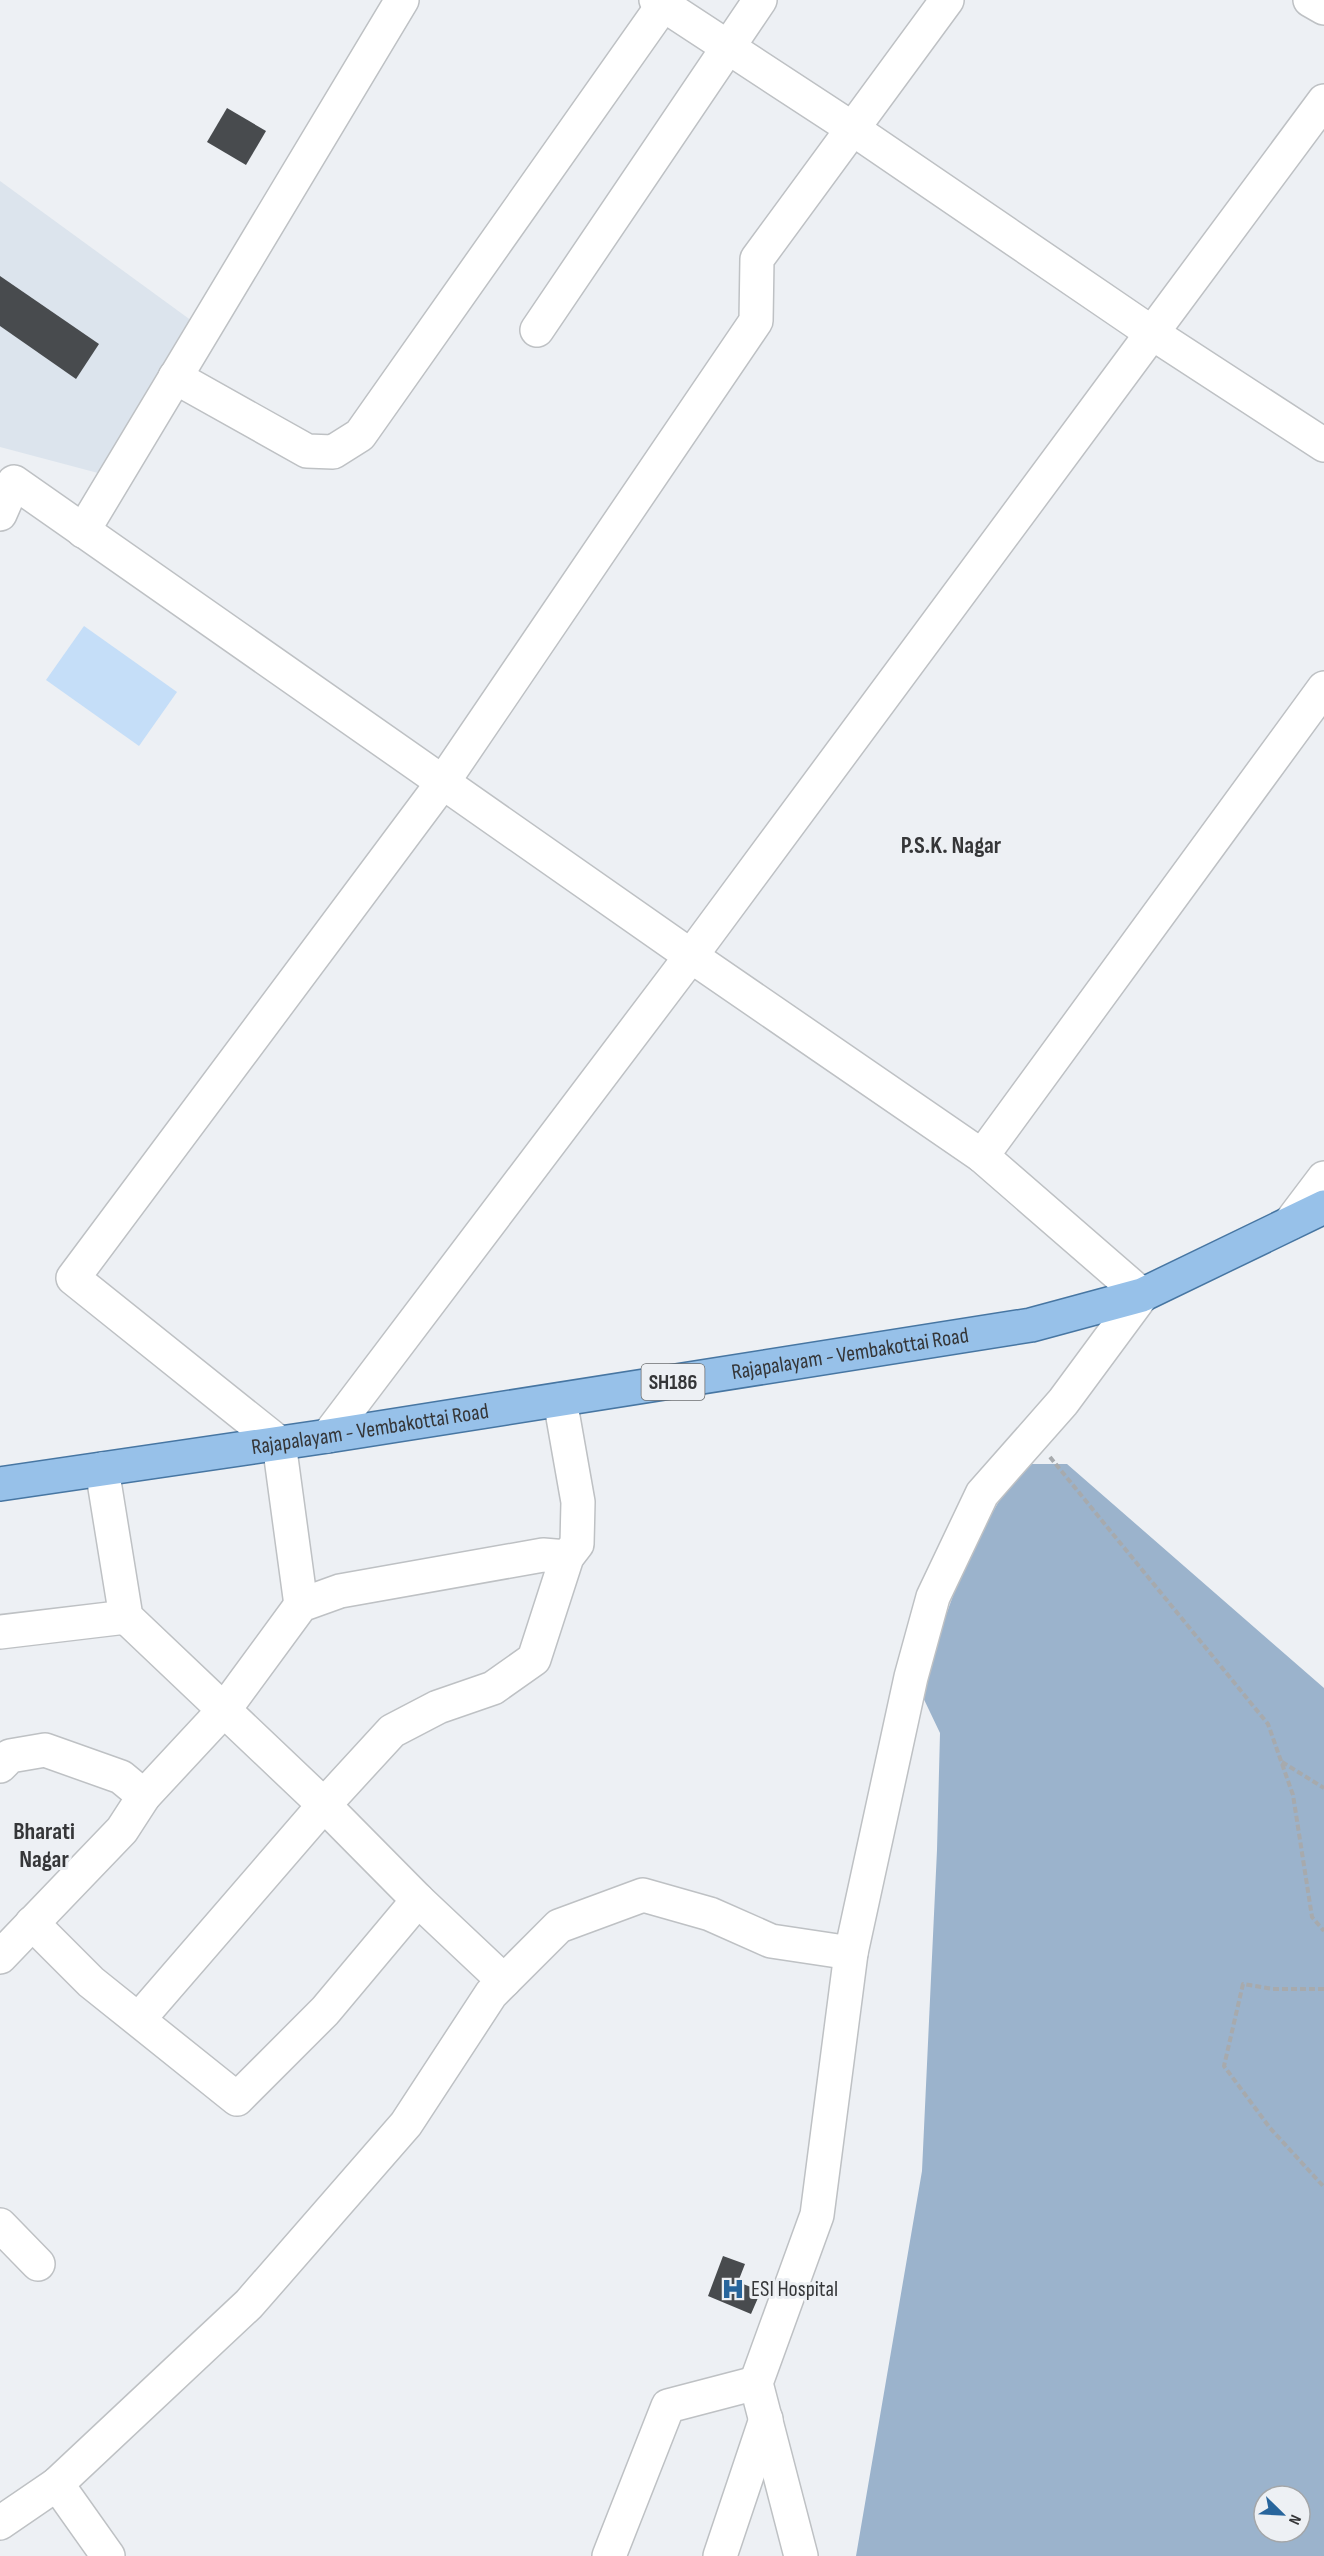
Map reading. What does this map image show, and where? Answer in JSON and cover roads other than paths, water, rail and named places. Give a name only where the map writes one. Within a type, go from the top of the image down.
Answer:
[{"type":"main road","name":"Rajapalayam - Vembakottai Road","points":[[0,1484],[328,1436],[1031,1325],[1142,1295],[1324,1207]]},
{"type":"street","points":[[83,531],[402,0]]},
{"type":"street","points":[[537,330],[735,51],[760,0]]},
{"type":"street","points":[[301,1605],[279,1443],[73,1278],[442,782],[756,321],[758,259],[947,0]]},
{"type":"street","points":[[1310,0],[1324,8]]},
{"type":"street","points":[[175,377],[307,452],[333,452],[360,435],[659,2],[853,129],[1152,333],[1324,445]]},
{"type":"street","points":[[328,1436],[691,956],[1324,101]]},
{"type":"street","points":[[0,514],[14,482],[691,956],[982,1156],[1142,1295],[1063,1402],[982,1494],[933,1597],[911,1677],[851,1953],[817,2215],[756,2383],[801,2556]]},
{"type":"street","points":[[982,1156],[1324,688]]},
{"type":"street","points":[[1290,1223],[1324,1178]]},
{"type":"street","points":[[139,2019],[324,1805],[392,1731],[438,1707],[493,1688],[534,1659],[567,1557],[577,1544],[578,1502],[560,1400]]},
{"type":"street","points":[[102,1469],[126,1617],[324,1805],[418,1900],[504,1981]]},
{"type":"street","points":[[0,1957],[122,1830],[144,1796],[224,1710],[301,1605],[340,1591],[543,1555],[567,1557]]},
{"type":"street","points":[[0,1632],[126,1617]]},
{"type":"street","points":[[0,1766],[10,1756],[45,1750],[121,1777],[144,1796]]},
{"type":"street","points":[[0,2523],[57,2484],[249,2304],[406,2124],[491,1994],[559,1926],[643,1895],[710,1914],[771,1941],[851,1953]]},
{"type":"street","points":[[32,1923],[91,1982],[237,2099],[325,2011],[418,1900]]},
{"type":"street","points":[[0,2224],[38,2264]]},
{"type":"street","points":[[609,2556],[668,2406],[756,2383]]},
{"type":"street","points":[[720,2556],[766,2419]]},
{"type":"street","points":[[57,2484],[108,2556]]},
{"type":"place","name":"ESI Hospital","points":[[733,2289]]},
{"type":"district","name":"P.S.K. Nagar","points":[[951,845]]},
{"type":"district","name":"Bharati Nagar","points":[[44,1845]]}]
